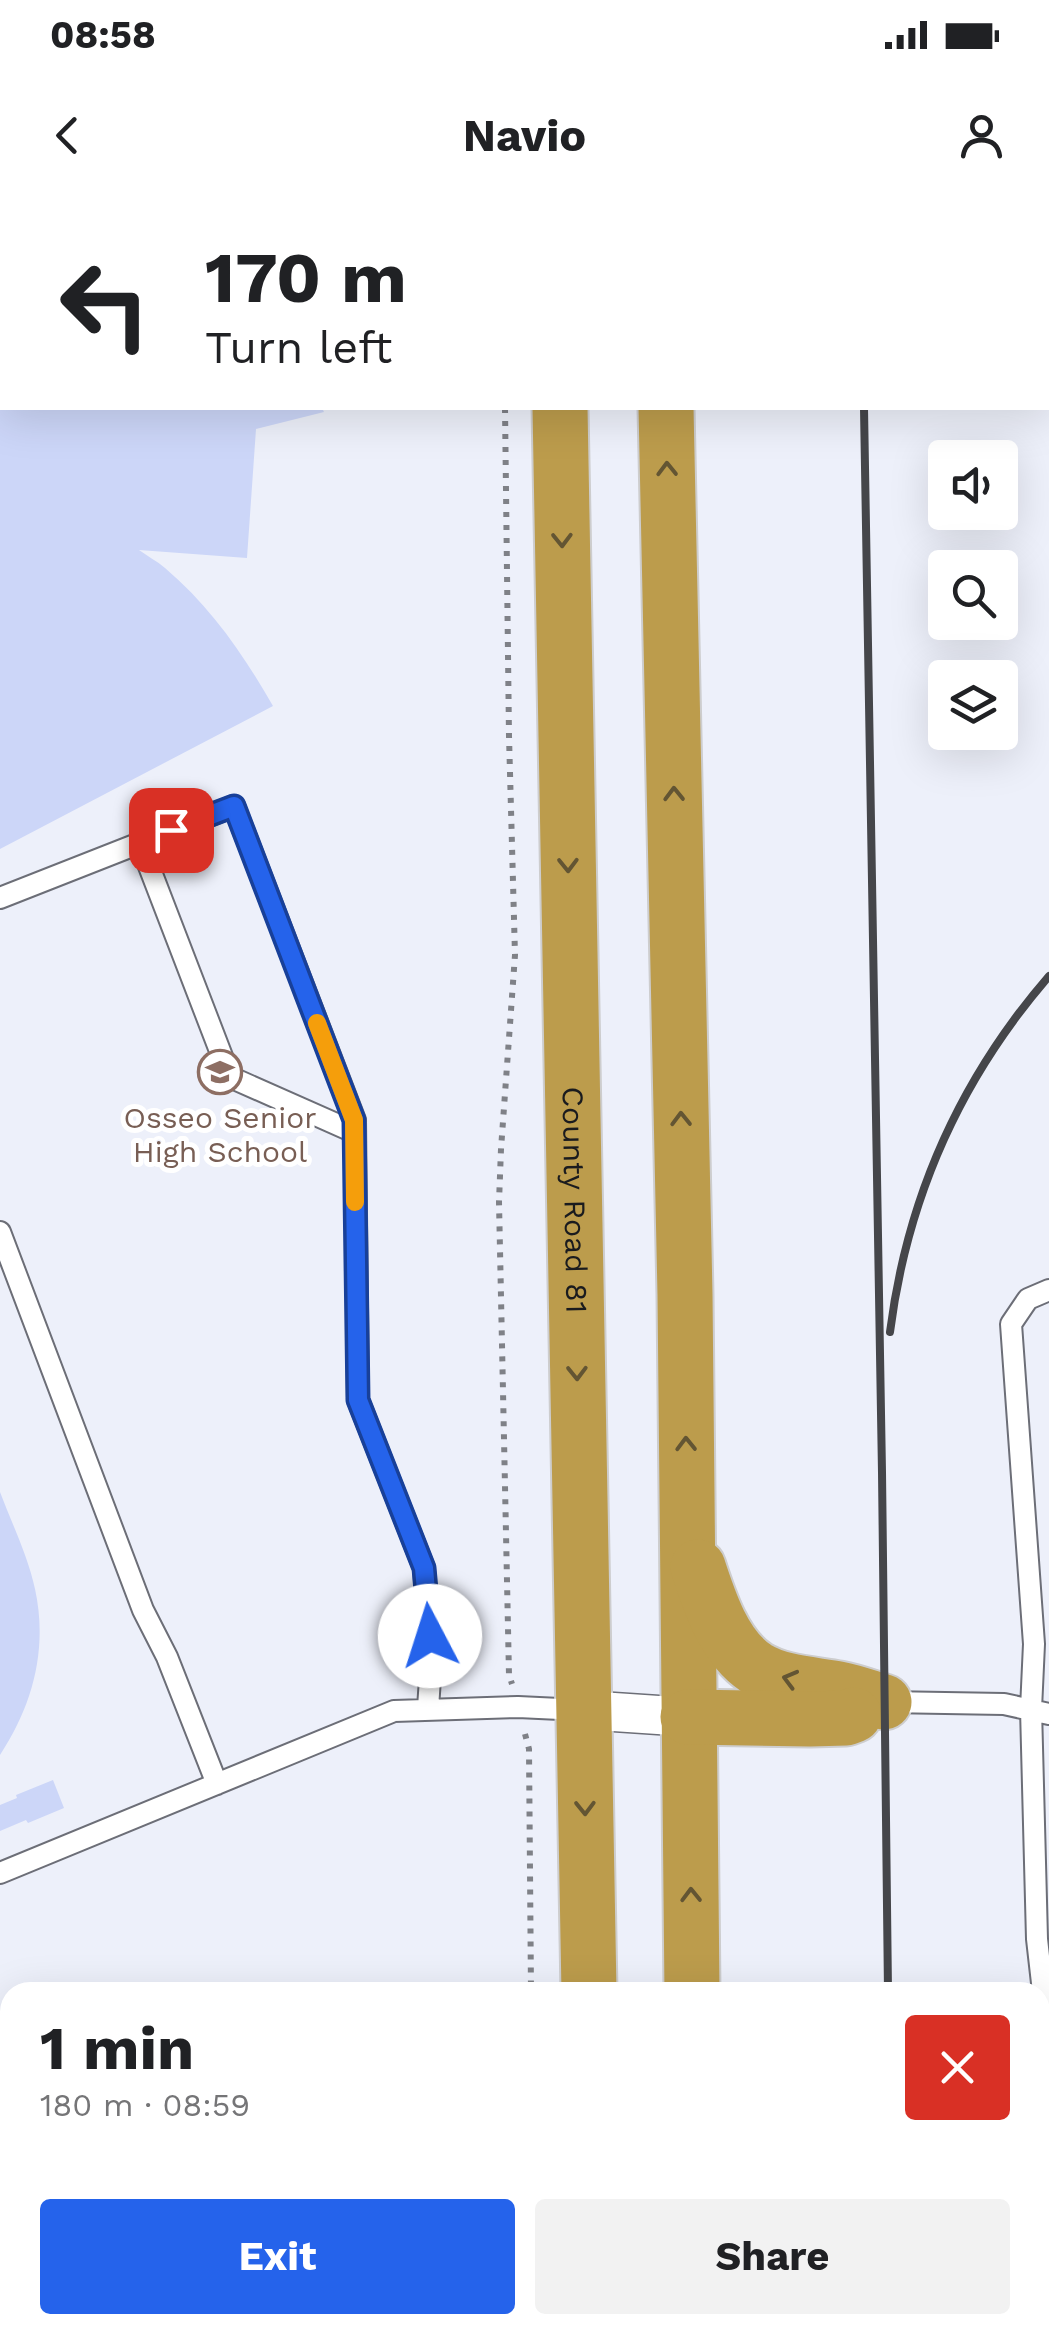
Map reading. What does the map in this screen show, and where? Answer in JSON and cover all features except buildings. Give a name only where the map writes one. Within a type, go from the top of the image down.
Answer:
[{"type":"highway","name":"County Road 81","points":[[560,410],[588,1982]]},
{"type":"highway","points":[[666,410],[685,1296],[692,1982]]},
{"type":"highway","points":[[687,1522],[710,1602],[731,1641],[747,1660],[756,1668],[788,1680],[884,1702]]},
{"type":"highway","points":[[688,1716],[846,1718],[884,1702]]},
{"type":"street","points":[[584,1710],[688,1716]]},
{"type":"lane","points":[[0,898],[234,806],[354,1120],[358,1400],[424,1568],[431,1664],[428,1708]]},
{"type":"lane","points":[[140,843],[230,1078],[354,1132]]},
{"type":"lane","points":[[0,1232],[143,1610],[167,1657],[217,1784]]},
{"type":"lane","points":[[1042,1982],[1036,1940],[1040,1711],[1011,1324],[1028,1299],[1049,1290]]},
{"type":"lane","points":[[884,1702],[1004,1704],[1040,1711]]},
{"type":"lane","points":[[0,1873],[394,1711],[518,1707],[584,1710]]},
{"type":"path","points":[[504,410],[516,954],[499,1202],[510,1675],[530,1749],[531,1982]]},
{"type":"shaded area","points":[[0,410],[323,410],[256,429],[247,558],[139,550],[182,583],[211,615],[273,706],[0,849]]},
{"type":"shaded area","points":[[0,1492],[32,1577],[40,1633],[29,1696],[0,1755]]},
{"type":"shaded area","points":[[53,1780],[64,1808],[0,1831],[0,1805]]},
{"type":"railway","points":[[864,410],[888,1982]]},
{"type":"railway","points":[[890,1332],[909,1234],[942,1142],[989,1056],[1049,976]]},
{"type":"slow traffic","points":[[317,1023],[354,1120],[355,1202]]},
{"type":"place","name":"Osseo Senior High School","points":[[220,1072]]},
{"type":"route","points":[[171,830],[234,806],[354,1120],[358,1400],[424,1568],[430,1636]]}]
